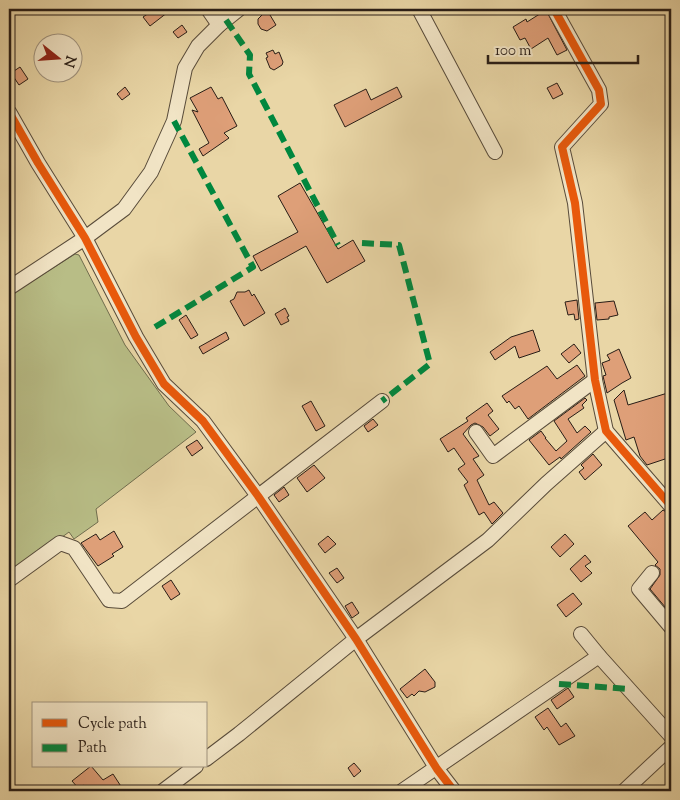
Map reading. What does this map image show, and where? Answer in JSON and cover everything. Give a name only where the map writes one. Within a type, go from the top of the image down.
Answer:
[{"type":"street","points":[[208,9],[219,25]]},
{"type":"street","points":[[9,288],[85,238],[124,209],[151,172],[174,121],[185,68],[198,46],[219,25],[239,9]]},
{"type":"street","points":[[419,9],[495,152]]},
{"type":"street","points":[[554,9],[599,90],[601,104],[562,147],[576,203],[595,380],[606,431],[671,506]]},
{"type":"street","points":[[9,112],[38,163],[85,238],[136,337],[164,384],[203,421],[258,496],[356,639],[437,769],[454,791]]},
{"type":"street","points":[[476,432],[493,456],[595,380]]},
{"type":"street","points":[[9,580],[60,543],[74,548],[108,600],[122,601],[382,401]]},
{"type":"street","points":[[208,757],[356,639],[488,540],[546,484],[606,431]]},
{"type":"street","points":[[652,573],[639,589],[671,627]]},
{"type":"street","points":[[581,634],[671,736]]},
{"type":"street","points":[[402,791],[437,769],[599,656]]},
{"type":"street","points":[[624,791],[671,747]]},
{"type":"street","points":[[163,791],[193,768]]},
{"type":"green space","points":[[75,254],[79,255],[125,345],[169,406],[196,432],[96,509],[98,522],[74,539],[69,532],[9,576],[9,296]]},
{"type":"building","points":[[155,9],[172,9],[150,26],[143,17]]},
{"type":"building","points":[[267,10],[276,25],[267,31],[261,29],[258,19]]},
{"type":"building","points":[[546,10],[567,50],[557,55],[548,38],[531,49],[525,38],[520,40],[513,27],[526,19],[527,22]]},
{"type":"building","points":[[182,25],[187,32],[178,38],[173,32]]},
{"type":"building","points":[[273,50],[275,54],[279,52],[283,62],[282,65],[274,70],[270,68],[266,58],[268,57],[266,53]]},
{"type":"building","points":[[20,67],[28,79],[19,85],[11,73]]},
{"type":"building","points":[[557,83],[563,94],[553,99],[547,88]]},
{"type":"building","points":[[125,87],[130,94],[122,100],[117,94]]},
{"type":"building","points":[[211,87],[218,99],[222,97],[237,126],[224,133],[229,138],[203,156],[199,149],[209,143],[192,110],[198,112],[190,98]]},
{"type":"building","points":[[397,87],[402,97],[345,127],[334,105],[366,89],[371,100]]},
{"type":"building","points":[[300,183],[338,249],[353,240],[365,261],[327,283],[306,246],[261,271],[253,256],[298,232],[278,196]]},
{"type":"building","points":[[249,290],[252,296],[254,294],[265,313],[244,326],[230,301],[234,299],[237,292]]},
{"type":"building","points":[[577,300],[579,319],[575,320],[574,314],[568,315],[565,302]]},
{"type":"building","points":[[614,301],[618,315],[609,317],[609,319],[597,320],[595,303]]},
{"type":"building","points":[[285,308],[289,321],[281,325],[275,314]]},
{"type":"building","points":[[186,315],[198,335],[191,339],[179,320]]},
{"type":"building","points":[[533,330],[540,351],[519,358],[515,346],[495,360],[490,352],[511,337]]},
{"type":"building","points":[[226,332],[229,339],[203,354],[199,347]]},
{"type":"building","points":[[574,344],[581,353],[569,363],[561,354]]},
{"type":"building","points":[[619,349],[631,378],[607,393],[603,376],[606,375],[602,363],[610,360],[607,355]]},
{"type":"building","points":[[577,365],[585,376],[528,419],[519,406],[515,409],[502,396],[547,366],[557,379]]},
{"type":"building","points":[[624,390],[628,405],[671,392],[671,457],[647,465],[640,456],[634,437],[626,440],[614,400]]},
{"type":"building","points":[[585,398],[587,400],[582,405],[584,408],[568,419],[577,433],[585,426],[591,432],[561,459],[560,457],[549,465],[529,440],[541,431],[556,451],[567,441],[554,421]]},
{"type":"building","points":[[311,401],[325,426],[316,431],[302,406]]},
{"type":"building","points":[[487,403],[493,411],[488,415],[499,429],[490,436],[483,427],[475,423],[463,434],[479,456],[473,459],[484,475],[477,480],[489,505],[494,502],[503,513],[492,524],[484,512],[479,515],[464,485],[468,482],[458,469],[465,464],[454,448],[448,452],[440,439],[468,421],[466,418]]},
{"type":"building","points":[[373,419],[378,425],[368,432],[364,426]]},
{"type":"building","points":[[197,440],[203,448],[192,456],[186,447]]},
{"type":"building","points":[[593,454],[602,465],[585,480],[579,472],[584,468],[581,465]]},
{"type":"building","points":[[314,465],[325,478],[307,492],[297,478]]},
{"type":"building","points":[[284,487],[289,495],[279,502],[274,495]]},
{"type":"building","points":[[663,510],[671,515],[671,614],[650,589],[660,575],[660,569],[655,565],[658,562],[628,526],[645,512],[652,520]]},
{"type":"building","points":[[114,531],[123,547],[112,554],[114,556],[98,566],[81,543],[96,534],[100,540]]},
{"type":"building","points":[[565,534],[574,544],[560,557],[551,547]]},
{"type":"building","points":[[328,536],[336,544],[325,553],[318,544]]},
{"type":"building","points":[[585,555],[591,562],[585,566],[592,573],[581,582],[570,569]]},
{"type":"building","points":[[337,568],[344,578],[337,583],[329,573]]},
{"type":"building","points":[[171,580],[180,594],[171,600],[162,586]]},
{"type":"building","points":[[573,593],[582,604],[566,617],[557,605]]},
{"type":"building","points":[[352,602],[359,613],[352,618],[345,606]]},
{"type":"building","points":[[425,669],[435,682],[435,687],[425,692],[419,691],[414,696],[412,694],[407,698],[400,689]]},
{"type":"building","points":[[568,688],[574,697],[557,709],[551,700]]},
{"type":"building","points":[[548,708],[561,727],[566,723],[575,736],[559,745],[547,727],[544,730],[535,717]]},
{"type":"building","points":[[354,763],[361,771],[354,777],[348,768]]},
{"type":"building","points":[[88,768],[93,768],[103,780],[113,774],[124,791],[88,791],[84,785],[79,789],[72,781]]},
{"type":"marked path","points":[[226,20],[250,55],[249,74],[338,245]]},
{"type":"marked path","points":[[155,327],[253,267],[174,121]]},
{"type":"marked path","points":[[362,243],[399,245],[430,364],[382,401]]},
{"type":"marked path","points":[[559,684],[629,689]]},
{"type":"cycle path","points":[[554,9],[599,90],[601,104],[562,147],[575,203],[595,380],[606,431],[671,506]]},
{"type":"cycle path","points":[[9,112],[38,163],[85,238],[136,337],[164,384],[203,421],[258,496],[356,639],[437,769],[454,791]]}]
